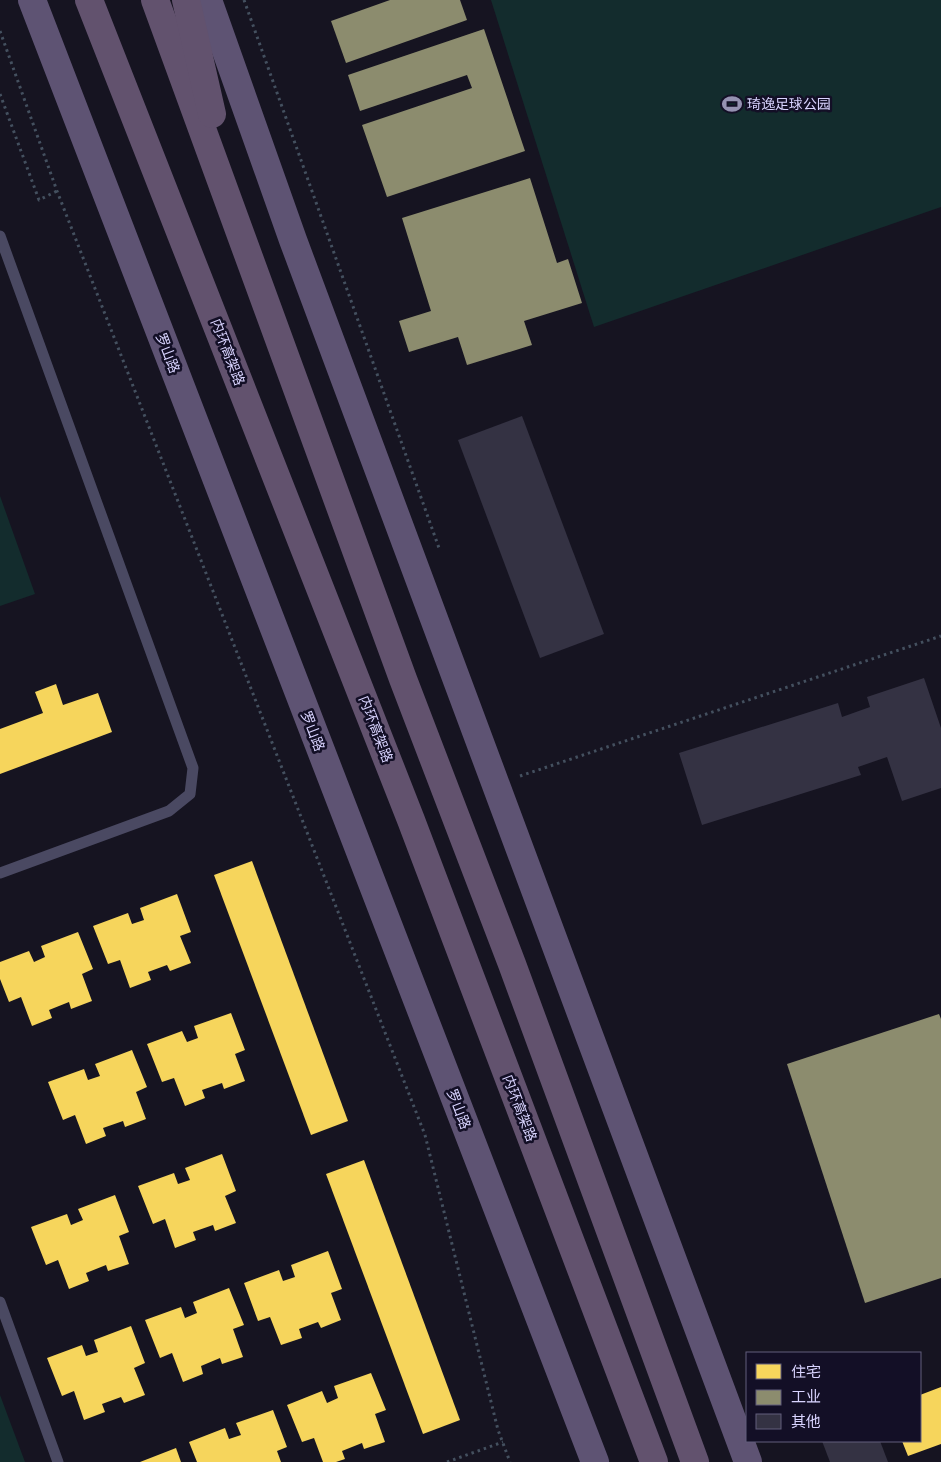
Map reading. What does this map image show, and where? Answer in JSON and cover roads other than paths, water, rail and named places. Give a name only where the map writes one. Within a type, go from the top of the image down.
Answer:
[{"type":"highway","name":"内环高架路","points":[[89,0],[362,695],[654,1462]]},
{"type":"highway","points":[[155,0],[403,679],[512,964],[695,1462]]},
{"type":"highway","points":[[186,0],[236,221]]},
{"type":"main road","name":"罗山路","points":[[32,0],[595,1462]]},
{"type":"main road","points":[[208,0],[293,240],[748,1462]]},
{"type":"lane","points":[[0,236],[193,768],[190,794],[169,810],[0,873]]},
{"type":"lane","points":[[0,1302],[58,1462]]},
{"type":"place","name":"琦逸足球公园","points":[[732,104]]}]
